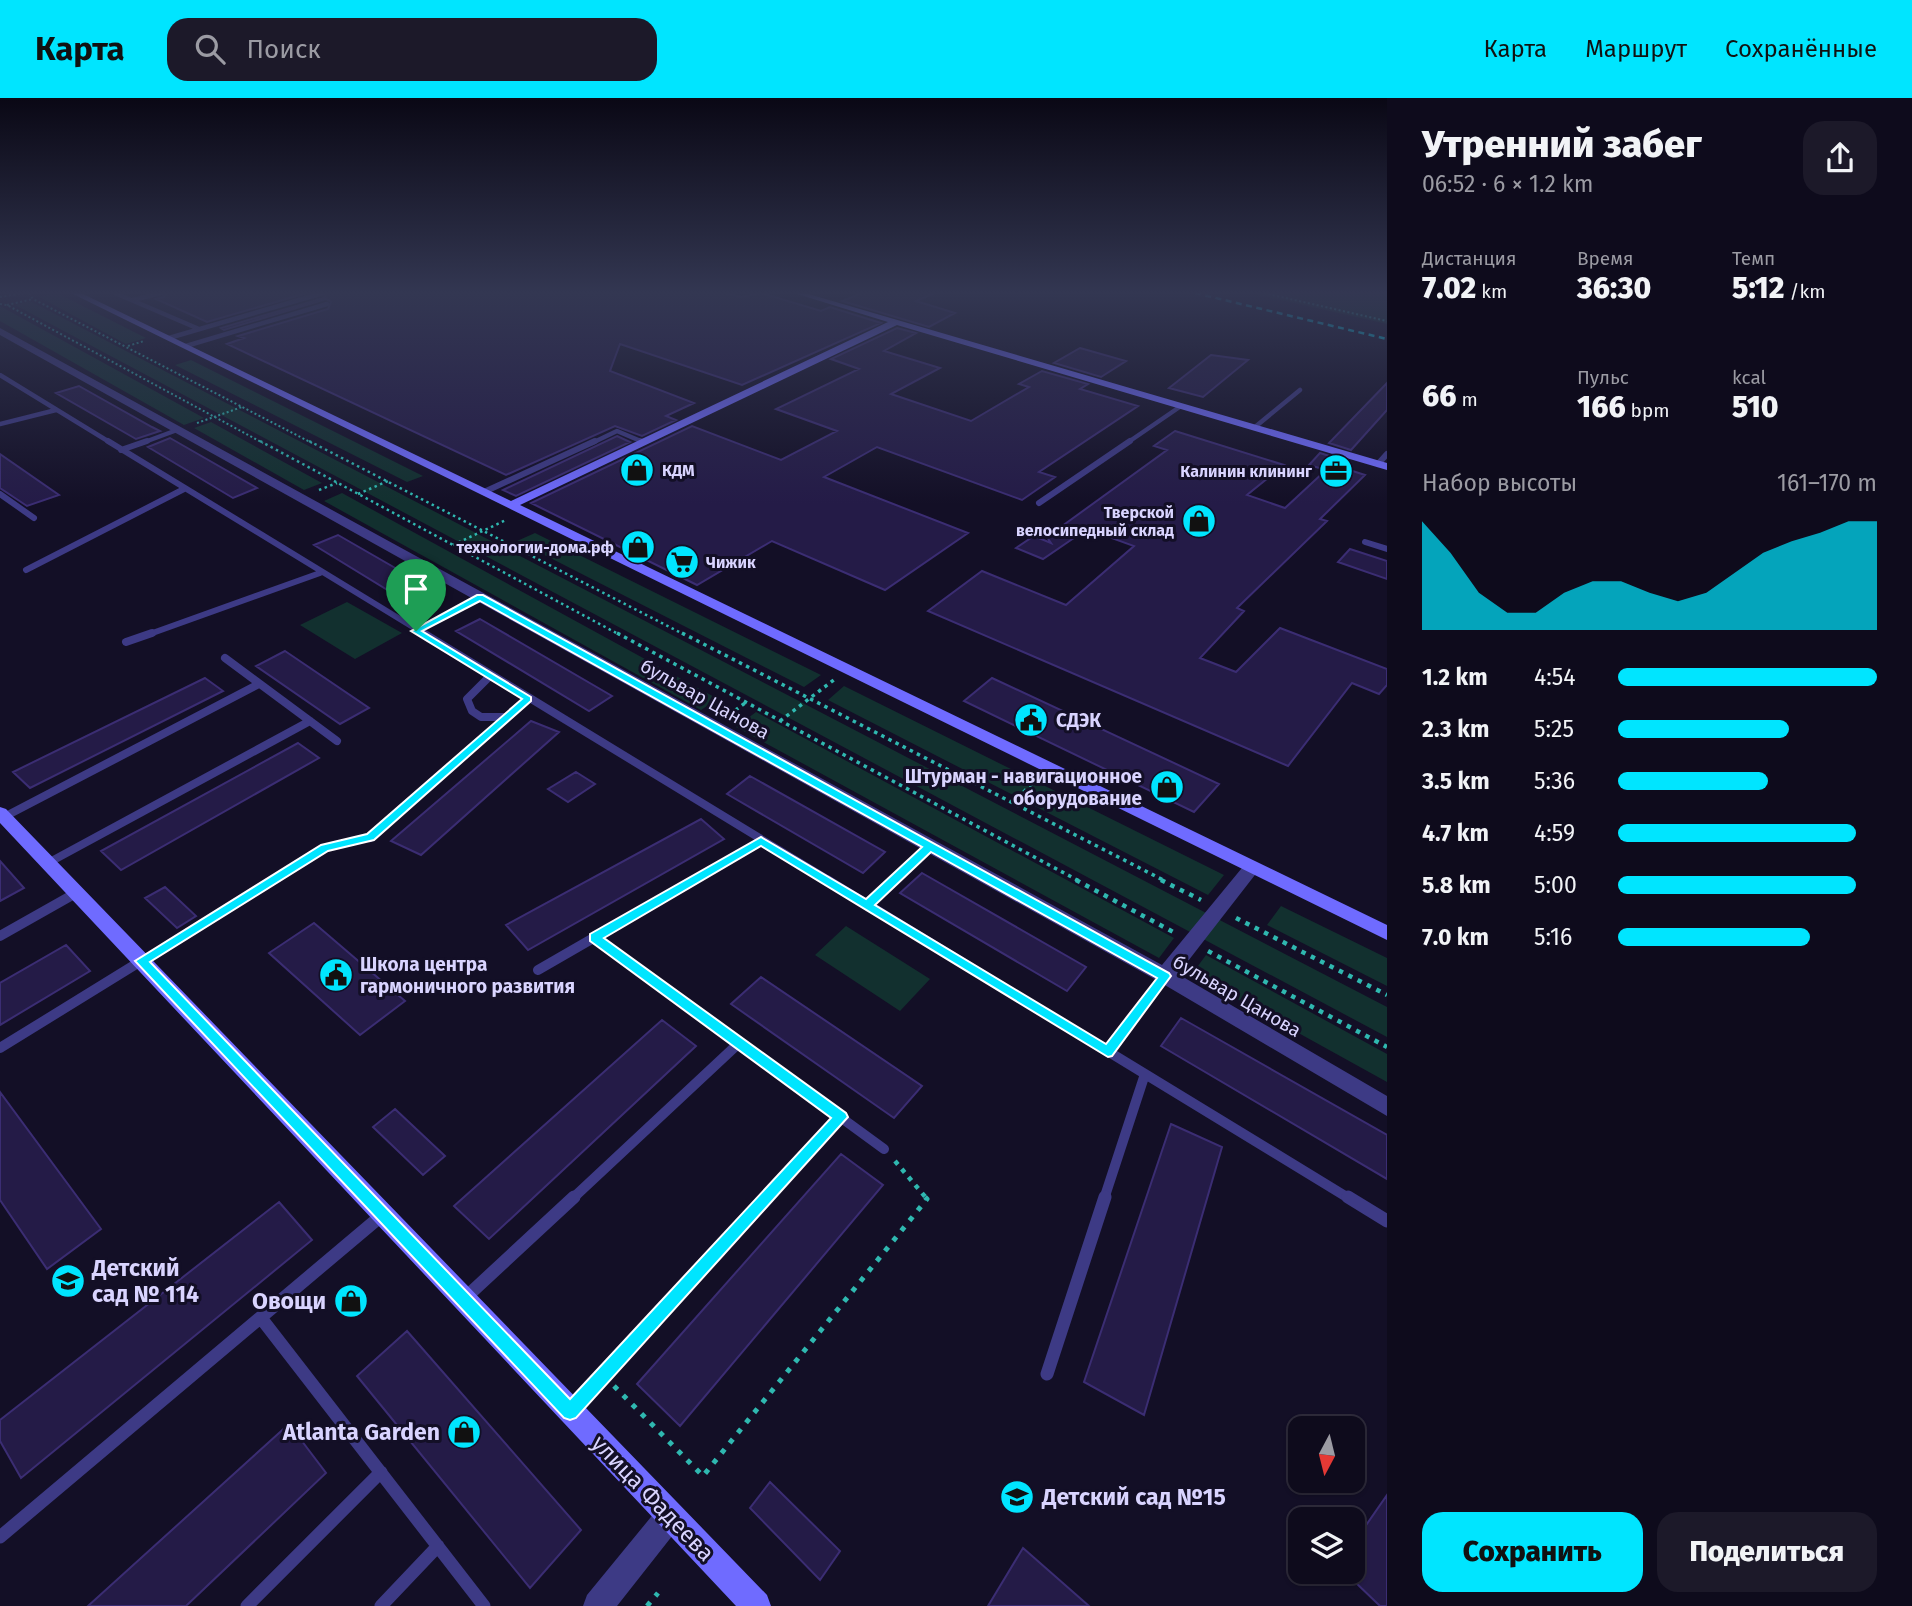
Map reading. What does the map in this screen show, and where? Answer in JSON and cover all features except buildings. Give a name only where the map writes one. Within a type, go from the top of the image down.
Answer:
[{"type":"street","name":"бульвар Цанова","points":[[58,363],[1165,976],[1387,1107]]},
{"type":"street","points":[[221,363],[484,492],[509,512],[847,670],[1387,933]]},
{"type":"street","points":[[509,512],[643,442],[809,363]]},
{"type":"street","points":[[1036,363],[1383,465]]},
{"type":"street","name":"улица Фадеева","points":[[2,815],[756,1606]]},
{"type":"street","points":[[1165,976],[1252,867]]},
{"type":"street","points":[[598,1606],[670,1516]]},
{"type":"lane","points":[[0,375],[320,573],[1387,1221]]},
{"type":"lane","points":[[1255,428],[1300,390]]},
{"type":"lane","points":[[1039,503],[1181,406]]},
{"type":"lane","points":[[0,424],[56,410]]},
{"type":"lane","points":[[121,450],[177,430]]},
{"type":"lane","points":[[484,492],[617,431],[643,442]]},
{"type":"lane","points":[[1383,465],[1387,454]]},
{"type":"lane","points":[[26,570],[184,489]]},
{"type":"lane","points":[[0,494],[34,518]]},
{"type":"lane","points":[[0,506],[11,502]]},
{"type":"lane","points":[[1365,542],[1387,549]]},
{"type":"lane","points":[[126,642],[320,573]]},
{"type":"lane","points":[[416,631],[480,597]]},
{"type":"lane","points":[[225,658],[337,741]]},
{"type":"lane","points":[[490,676],[467,699],[468,708],[475,716],[490,719],[508,717]]},
{"type":"lane","points":[[2,815],[259,684]]},
{"type":"lane","points":[[370,838],[528,699]]},
{"type":"lane","points":[[48,863],[310,721]]},
{"type":"lane","points":[[538,970],[761,841]]},
{"type":"lane","points":[[867,905],[930,846]]},
{"type":"lane","points":[[0,936],[76,892]]},
{"type":"lane","points":[[595,938],[884,1149]]},
{"type":"lane","points":[[0,1048],[141,961]]},
{"type":"lane","points":[[1108,1052],[1165,976]]},
{"type":"lane","points":[[463,1299],[739,1043]]},
{"type":"lane","points":[[1047,1374],[1144,1074]]},
{"type":"lane","points":[[570,1412],[841,1117]]},
{"type":"lane","points":[[0,1537],[383,1214]]},
{"type":"lane","points":[[261,1318],[484,1606]]},
{"type":"lane","points":[[247,1606],[381,1472]]},
{"type":"lane","points":[[382,1606],[438,1546]]},
{"type":"path","points":[[115,363],[1387,1047]]},
{"type":"path","points":[[159,363],[1387,995]]},
{"type":"path","points":[[177,430],[243,406]]},
{"type":"path","points":[[358,494],[388,481]]},
{"type":"path","points":[[453,545],[483,531],[509,512]]},
{"type":"path","points":[[780,721],[847,670]]},
{"type":"path","points":[[1012,803],[1048,768]]},
{"type":"path","points":[[141,961],[325,848],[370,838]]},
{"type":"path","points":[[603,1376],[703,1476],[926,1199],[884,1149]]},
{"type":"path","points":[[647,1606],[658,1593]]},
{"type":"green space","points":[[75,363],[105,363],[204,418],[184,425]]},
{"type":"green space","points":[[124,363],[150,363],[1387,1007],[1387,1037]]},
{"type":"green space","points":[[198,363],[423,476],[407,482],[175,365]]},
{"type":"green space","points":[[211,422],[322,483],[304,490],[194,428]]},
{"type":"green space","points":[[342,493],[718,699],[701,710],[324,501]]},
{"type":"green space","points":[[535,533],[821,675],[804,687],[517,541]]},
{"type":"green space","points":[[347,602],[402,633],[355,659],[300,625]]},
{"type":"green space","points":[[844,686],[1224,875],[1208,895],[828,700]]},
{"type":"green space","points":[[756,712],[1174,938],[1159,958],[736,727]]},
{"type":"green space","points":[[1281,906],[1387,958],[1387,986],[1267,925]]},
{"type":"green space","points":[[846,926],[930,979],[900,1011],[815,955]]},
{"type":"green space","points":[[1206,955],[1387,1054],[1387,1082],[1192,974]]},
{"type":"place","name":"КДМ","points":[[637,470]]},
{"type":"place","name":"Калинин клининг","points":[[1336,471]]},
{"type":"place","name":"Тверской велосипедный склад","points":[[1199,521]]},
{"type":"place","name":"технологии-дома.рф","points":[[638,547]]},
{"type":"place","name":"Чижик","points":[[682,562]]},
{"type":"place","name":"СДЭК","points":[[1031,720]]},
{"type":"place","name":"Штурман - навигационное оборудование","points":[[1167,787]]},
{"type":"place","name":"Школа центра гармоничного развития","points":[[336,975]]},
{"type":"place","name":"Детский сад № 114","points":[[68,1281]]},
{"type":"place","name":"Овощи","points":[[351,1301]]},
{"type":"place","name":"Atlanta Garden","points":[[464,1432]]},
{"type":"place","name":"Детский сад №15","points":[[1017,1497]]},
{"type":"route","points":[[416,631],[480,597],[930,846],[867,905],[1108,1052],[1165,976],[930,846],[867,905],[761,841],[595,938],[841,1117],[570,1412],[141,961],[325,848],[370,838],[528,699],[416,631]]}]
